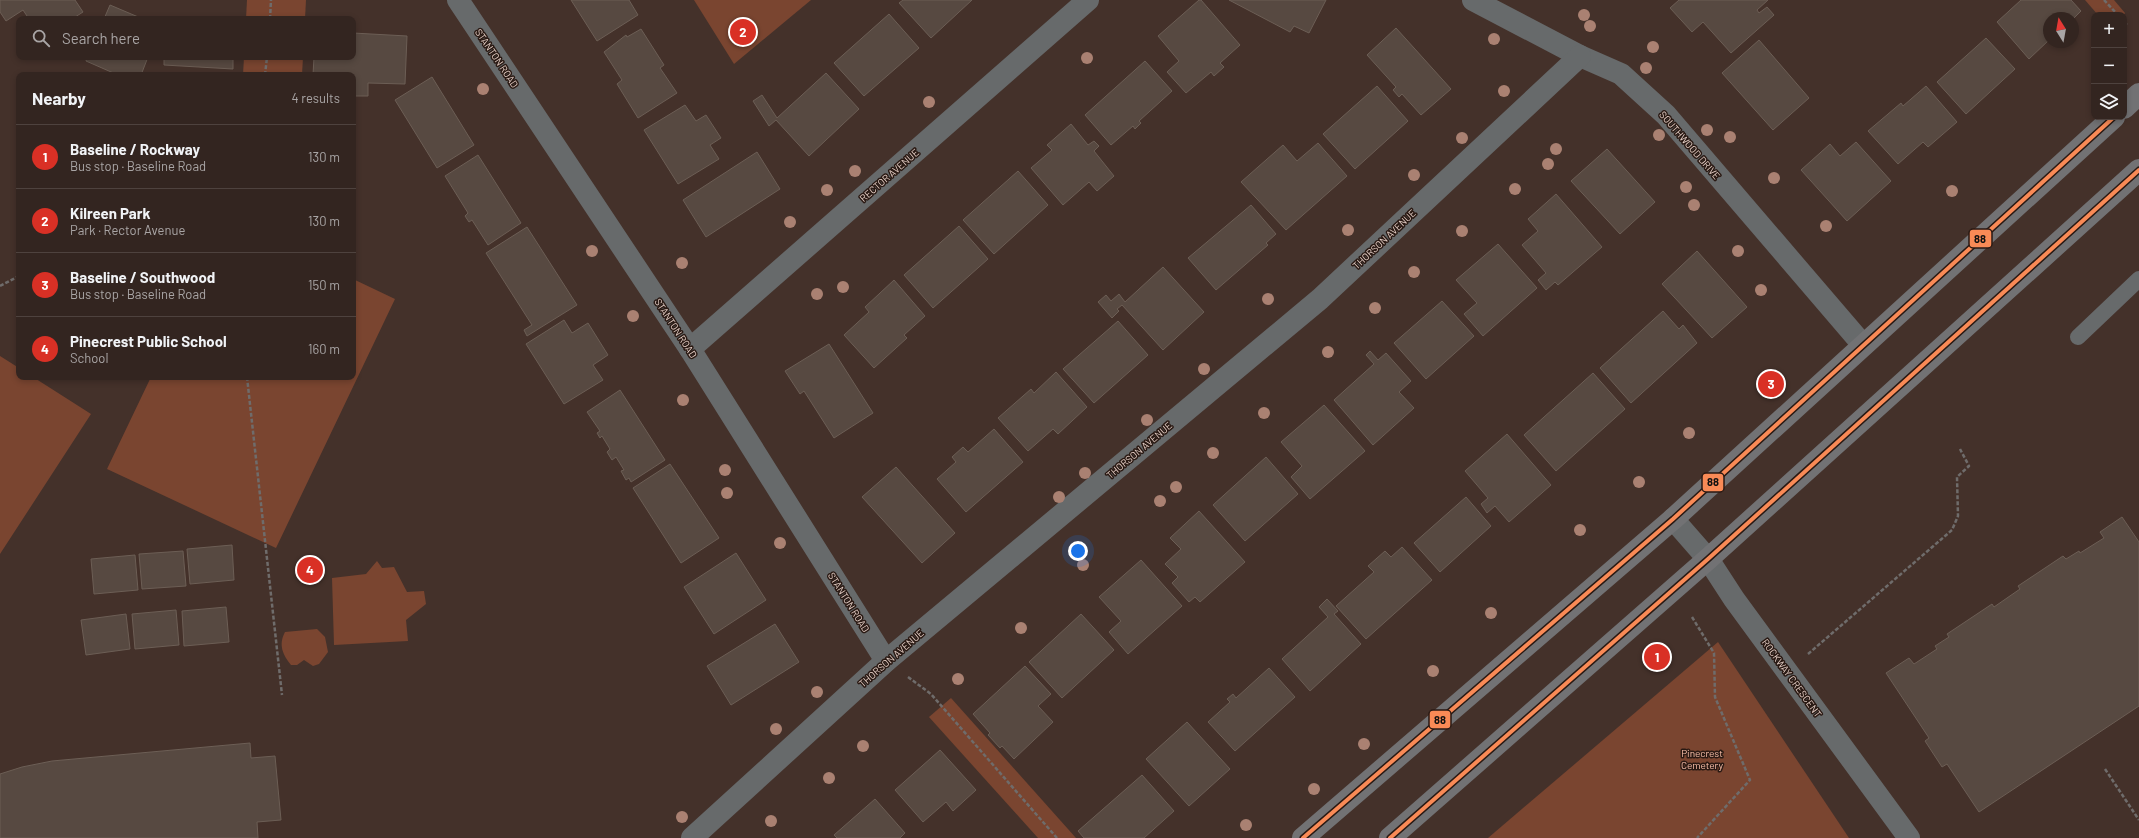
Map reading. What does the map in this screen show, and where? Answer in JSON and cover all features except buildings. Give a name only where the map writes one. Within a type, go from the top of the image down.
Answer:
[{"type":"main road","points":[[2127,105],[2139,94]]},
{"type":"main road","points":[[1302,838],[1674,519],[2111,120]]},
{"type":"main road","points":[[1390,838],[1708,559],[2139,170]]},
{"type":"street","name":"STANTON ROAD","points":[[458,0],[690,349],[886,661]]},
{"type":"street","name":"RECTOR AVENUE","points":[[690,349],[1088,0]]},
{"type":"street","name":"SOUTHWOOD DRIVE","points":[[1473,0],[1580,56],[1621,74],[1666,115],[1863,345]]},
{"type":"street","name":"THORSON AVENUE","points":[[692,838],[886,661],[1320,299],[1580,56]]},
{"type":"street","name":"ROCKWAY CRESCENT","points":[[1674,519],[1708,559],[1734,599],[1909,838]]},
{"type":"lane","points":[[2078,337],[2139,279]]},
{"type":"path","points":[[270,16],[271,0]]},
{"type":"path","points":[[2104,0],[2115,12]]},
{"type":"path","points":[[265,72],[267,60]]},
{"type":"path","points":[[0,286],[16,278]]},
{"type":"path","points":[[247,380],[282,695]]},
{"type":"path","points":[[1808,655],[1952,530],[1958,516],[1957,476],[1969,466],[1960,449]]},
{"type":"path","points":[[1692,617],[1714,653],[1714,697],[1750,780],[1697,838]]},
{"type":"path","points":[[886,661],[931,694],[1057,838]]},
{"type":"path","points":[[2106,769],[2139,820]]},
{"type":"green space","points":[[247,0],[306,0],[305,16],[246,16]]},
{"type":"green space","points":[[694,0],[811,0],[734,64]]},
{"type":"green space","points":[[2085,0],[2114,0],[2124,12],[2095,12]]},
{"type":"green space","points":[[244,60],[303,60],[302,72],[243,72]]},
{"type":"green space","points":[[356,280],[395,299],[276,548],[107,469],[150,380],[356,380]]},
{"type":"green space","points":[[0,356],[16,366],[16,380],[38,380],[91,414],[0,554]]},
{"type":"green space","points":[[377,561],[382,568],[394,567],[407,592],[424,591],[426,604],[406,620],[408,641],[334,645],[332,578],[366,574]]},
{"type":"green space","points":[[317,629],[325,637],[328,652],[319,664],[313,666],[304,660],[297,665],[291,665],[282,650],[282,641],[285,632]]},
{"type":"green space","name":"Pinecrest Cemetery","points":[[1718,642],[1849,838],[1488,838]]},
{"type":"green space","points":[[951,698],[1076,838],[1038,838],[929,717]]},
{"type":"transit line","name":"88","points":[[1303,838],[1673,519],[2111,120]]},
{"type":"transit line","name":"88","points":[[1390,838],[1708,559],[2139,170]]},
{"type":"place","name":"Kilreen Park","points":[[743,32]]},
{"type":"place","name":"Baseline / Southwood","points":[[1771,384]]},
{"type":"place","name":"Pinecrest Public School","points":[[310,570]]},
{"type":"place","name":"Baseline / Rockway","points":[[1657,657]]}]
